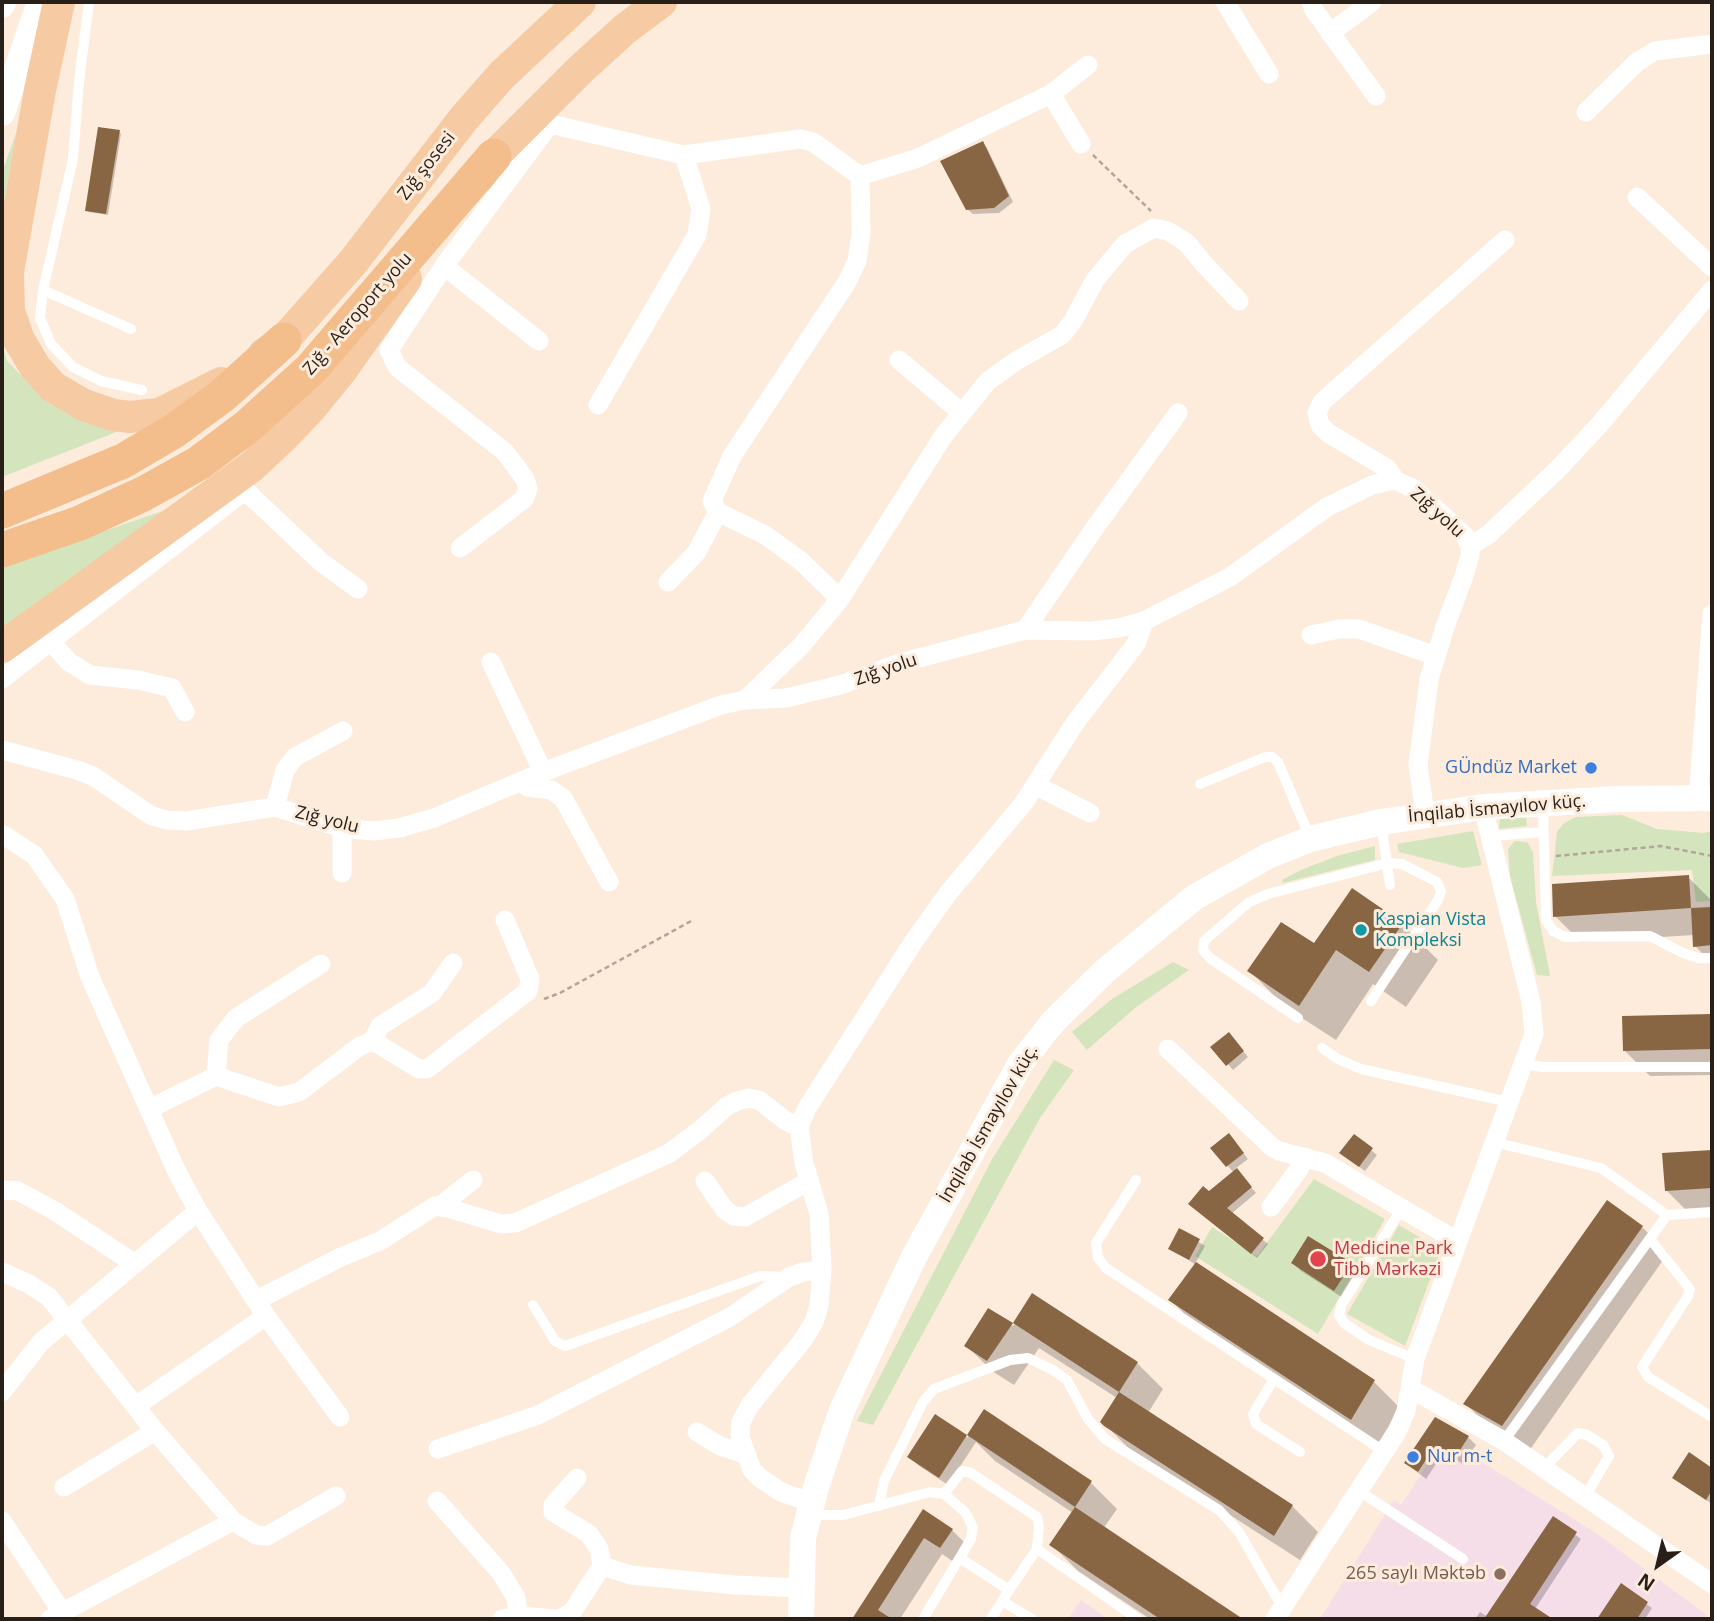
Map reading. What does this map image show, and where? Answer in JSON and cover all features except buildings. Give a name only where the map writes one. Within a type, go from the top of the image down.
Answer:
[{"type":"highway","name":"Zığ şosesi","points":[[59,2],[40,90],[8,272],[9,311],[19,340],[35,367],[53,387],[84,405],[113,415],[140,416],[159,414],[214,388],[284,340],[353,261],[465,117],[510,67],[580,2]]},
{"type":"highway","name":"Zığ - Aeroport yolu","points":[[2,551],[80,523],[143,494],[199,463],[248,426],[311,369],[494,156],[545,116],[625,29],[661,2]]},
{"type":"highway","points":[[2,647],[46,631],[250,467],[285,435],[341,371],[494,156]]},
{"type":"highway","points":[[2,510],[123,461],[164,437],[223,395],[284,340]]},
{"type":"main road","points":[[2,113],[40,2]]},
{"type":"main road","name":"İnqilab İsmayılov küç.","points":[[801,1619],[803,1538],[817,1484],[842,1410],[914,1257],[1020,1064],[1074,999],[1148,933],[1195,897],[1244,868],[1310,839],[1424,814],[1483,807],[1543,802],[1707,799]]},
{"type":"street","points":[[1225,2],[1269,74]]},
{"type":"street","points":[[1311,2],[1376,96]]},
{"type":"street","points":[[1331,33],[1372,2]]},
{"type":"street","points":[[1586,112],[1637,62],[1655,51],[1712,44]]},
{"type":"street","points":[[860,176],[918,158],[1051,94],[1088,65]]},
{"type":"street","points":[[1051,94],[1081,144]]},
{"type":"street","points":[[460,548],[524,499],[528,489],[525,479],[505,452],[397,367],[389,350],[545,116],[684,155],[800,139],[813,142],[860,176]]},
{"type":"street","points":[[598,405],[697,235],[701,209],[684,155]]},
{"type":"street","points":[[840,599],[801,561],[765,535],[718,512],[712,501],[733,456],[847,282],[857,261],[861,234],[860,176]]},
{"type":"street","points":[[1637,197],[1712,267]]},
{"type":"street","points":[[745,700],[802,645],[840,599],[944,435],[988,381],[1016,361],[1062,335],[1096,280],[1125,244],[1154,228],[1168,231],[1187,243],[1203,264],[1239,301]]},
{"type":"street","points":[[1395,481],[1388,469],[1328,433],[1320,425],[1317,413],[1322,402],[1505,240]]},
{"type":"street","points":[[444,266],[539,341]]},
{"type":"street","points":[[1470,545],[1488,535],[1557,470],[1600,424],[1712,290]]},
{"type":"street","points":[[899,360],[962,413]]},
{"type":"street","points":[[1026,630],[1087,538],[1178,413]]},
{"type":"street","name":"Zığ yolu","points":[[2,750],[77,769],[111,787],[150,815],[166,820],[186,821],[275,807],[342,828],[374,831],[399,828],[434,818],[543,772],[721,705],[745,700],[786,698],[840,685],[900,663],[1026,630],[1091,631],[1119,628],[1144,621],[1230,576],[1327,507],[1372,485],[1395,481],[1415,489],[1464,535],[1470,545],[1464,576],[1429,679],[1418,765],[1424,814]]},
{"type":"street","points":[[2,679],[46,631],[239,495],[248,493],[321,562],[358,589]]},
{"type":"street","points":[[668,582],[696,552],[718,512]]},
{"type":"street","points":[[1707,799],[1712,614]]},
{"type":"street","points":[[812,1509],[781,1492],[752,1470],[740,1437],[741,1422],[750,1405],[803,1340],[814,1322],[819,1306],[822,1270],[819,1214],[800,1142],[799,1127],[807,1108],[914,941],[949,892],[1011,820],[1075,723],[1136,644],[1144,621]]},
{"type":"street","points":[[1311,635],[1339,629],[1359,629],[1436,656]]},
{"type":"street","points":[[46,631],[69,662],[90,675],[138,680],[172,688],[185,712]]},
{"type":"street","points":[[492,662],[543,772]]},
{"type":"street","points":[[275,807],[285,770],[295,757],[343,731]]},
{"type":"street","points":[[520,782],[528,787],[551,790],[563,798],[609,882]]},
{"type":"street","points":[[1035,785],[1090,813]]},
{"type":"street","points":[[1279,1613],[1385,1452],[1406,1411],[1415,1359],[1534,1034],[1534,1016],[1483,807]]},
{"type":"street","points":[[342,828],[342,873]]},
{"type":"street","points":[[2,834],[33,855],[65,899],[90,976],[177,1172],[198,1210],[262,1308],[340,1417]]},
{"type":"street","points":[[373,1041],[419,1069],[427,1069],[528,991],[530,979],[505,920]]},
{"type":"street","points":[[149,1109],[216,1076],[279,1097],[299,1092],[360,1046],[373,1041],[380,1026],[432,993],[453,963]]},
{"type":"street","points":[[216,1076],[219,1040],[236,1018],[321,964]]},
{"type":"street","points":[[1168,1049],[1279,1152],[1325,1163],[1457,1241]]},
{"type":"street","points":[[136,1406],[262,1308],[341,1257],[380,1241],[435,1206],[501,1224],[515,1223],[667,1154],[727,1106],[749,1098],[759,1100],[786,1121],[799,1127]]},
{"type":"street","points":[[1271,1207],[1305,1157]]},
{"type":"street","points":[[440,1206],[473,1180]]},
{"type":"street","points":[[705,1181],[725,1210],[734,1216],[745,1217],[809,1181]]},
{"type":"street","points":[[2,1190],[18,1191],[55,1211],[135,1264]]},
{"type":"street","points":[[2,1392],[41,1342],[198,1210]]},
{"type":"street","points":[[438,1449],[538,1415],[730,1317],[789,1277],[822,1270]]},
{"type":"street","points":[[2,1272],[49,1297],[155,1431],[233,1521],[256,1535],[267,1536],[336,1496]]},
{"type":"street","points":[[1411,1389],[1504,1441],[1712,1584]]},
{"type":"street","points":[[64,1487],[155,1431]]},
{"type":"street","points":[[697,1432],[720,1446],[745,1454]]},
{"type":"street","points":[[437,1501],[501,1573],[516,1598],[513,1618],[558,1619],[572,1612],[602,1566],[599,1549],[589,1534],[553,1512],[553,1505],[578,1478]]},
{"type":"street","points":[[2,1521],[56,1616],[233,1521]]},
{"type":"street","points":[[602,1566],[631,1575],[801,1588]]},
{"type":"lane","points":[[89,2],[73,159],[43,290],[40,318],[51,344],[73,366],[101,381],[142,390]]},
{"type":"lane","points":[[43,290],[131,329]]},
{"type":"lane","points":[[1200,784],[1265,757],[1272,757],[1278,762],[1310,839]]},
{"type":"lane","points":[[1543,802],[1546,920],[1553,931],[1565,937],[1650,936],[1683,953],[1698,958],[1712,957]]},
{"type":"lane","points":[[1381,822],[1390,885]]},
{"type":"lane","points":[[1491,836],[1544,832]]},
{"type":"lane","points":[[1298,1018],[1210,958],[1203,950],[1204,942],[1249,902],[1259,898],[1388,863],[1402,864],[1437,882],[1441,891],[1438,900],[1371,1001]]},
{"type":"lane","points":[[1322,1048],[1338,1059],[1362,1069],[1509,1102]]},
{"type":"lane","points":[[1524,1063],[1543,1067],[1712,1067]]},
{"type":"lane","points":[[1494,1142],[1601,1168],[1667,1215],[1712,1212]]},
{"type":"lane","points":[[1136,1180],[1096,1243],[1098,1258],[1106,1268],[1385,1452]]},
{"type":"lane","points":[[1402,1208],[1342,1304],[1339,1315],[1343,1323],[1369,1340],[1415,1359]]},
{"type":"lane","points":[[1504,1441],[1667,1215]]},
{"type":"lane","points":[[1650,1239],[1690,1289],[1642,1367],[1648,1377],[1712,1418]]},
{"type":"lane","points":[[533,1305],[555,1340],[565,1346],[761,1276],[789,1277]]},
{"type":"lane","points":[[879,1506],[884,1481],[923,1402],[934,1389],[1010,1360],[1028,1358],[1067,1380],[1088,1419],[1105,1439],[1219,1510],[1239,1532],[1279,1613]]},
{"type":"lane","points":[[1274,1379],[1254,1414],[1256,1424],[1300,1452]]},
{"type":"lane","points":[[1544,1468],[1577,1433],[1587,1434],[1603,1445],[1609,1456],[1586,1495]]},
{"type":"lane","points":[[944,1494],[962,1471],[971,1473],[1037,1517],[1037,1549],[991,1619]]},
{"type":"lane","points":[[1359,1491],[1463,1559]]},
{"type":"lane","points":[[812,1509],[843,1515],[930,1492],[944,1494],[965,1512],[973,1527],[971,1539],[922,1619]]},
{"type":"lane","points":[[1037,1549],[1138,1619]]},
{"type":"lane","points":[[960,1558],[1009,1590]]},
{"type":"lane","points":[[1002,1601],[1032,1619]]},
{"type":"path","points":[[1081,144],[1152,212],[1154,228]]},
{"type":"path","points":[[1544,857],[1661,846],[1712,856]]},
{"type":"path","points":[[512,1003],[528,1006],[560,993],[692,920]]},
{"type":"shaded area","name":"265 saylı Məktəb","points":[[1437,1450],[1457,1462],[1464,1451],[1596,1533],[1707,1615],[1704,1619],[1320,1619],[1394,1500],[1401,1505]]},
{"type":"shaded area","points":[[1081,1600],[1108,1619],[1068,1619]]},
{"type":"green space","points":[[17,130],[2,212],[2,173]]},
{"type":"green space","points":[[2,343],[7,361],[50,404],[92,423],[119,431],[2,477]]},
{"type":"green space","points":[[186,503],[2,630],[2,566]]},
{"type":"green space","points":[[1622,815],[1657,829],[1704,833],[1712,831],[1712,901],[1696,902],[1692,870],[1552,876],[1557,832],[1563,824],[1575,817]]},
{"type":"green space","points":[[1526,816],[1527,826],[1499,829],[1500,819]]},
{"type":"green space","points":[[1473,831],[1482,865],[1463,868],[1399,852],[1397,844]]},
{"type":"green space","points":[[1515,841],[1527,842],[1533,852],[1536,902],[1550,976],[1537,975],[1510,877],[1508,849]]},
{"type":"green space","points":[[1375,846],[1375,860],[1283,883],[1282,880],[1301,870],[1337,856]]},
{"type":"green space","points":[[1173,962],[1189,970],[1135,1008],[1087,1050],[1072,1032],[1112,999]]},
{"type":"green space","points":[[1054,1060],[1074,1070],[1040,1118],[873,1425],[857,1421],[991,1161]]},
{"type":"green space","points":[[1314,1179],[1385,1219],[1318,1334],[1195,1256],[1212,1227],[1257,1256]]},
{"type":"green space","points":[[1399,1225],[1441,1250],[1405,1346],[1347,1314]]},
{"type":"place","name":"GÜndüz Market","points":[[1591,768]]},
{"type":"place","name":"Kaspian Vista Kompleksi","points":[[1361,930]]},
{"type":"place","name":"Medicine Park Tibb Mərkəzi","points":[[1318,1259]]},
{"type":"place","name":"Nur m-t","points":[[1413,1457]]},
{"type":"place","name":"265 saylı Məktəb","points":[[1500,1574]]}]
